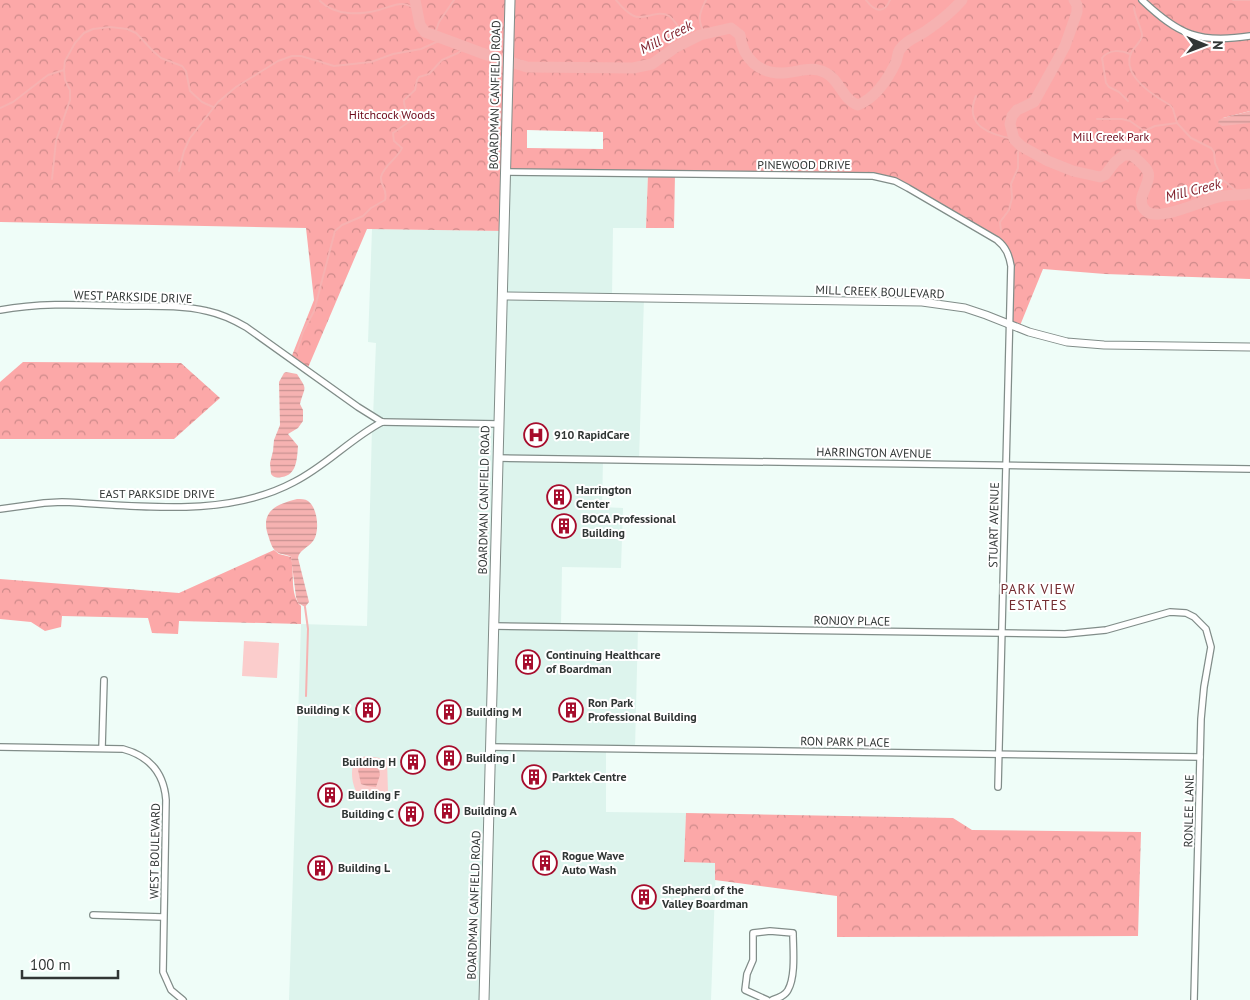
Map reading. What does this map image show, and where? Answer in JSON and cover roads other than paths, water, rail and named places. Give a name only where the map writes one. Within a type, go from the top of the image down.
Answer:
[{"type":"main road","name":"BOARDMAN CANFIELD ROAD","points":[[484,1000],[510,0]]},
{"type":"street","points":[[1142,0],[1166,22],[1187,34],[1210,39],[1250,36]]},
{"type":"street","name":"PINEWOOD DRIVE","points":[[506,172],[863,175],[883,177],[908,188],[997,240],[1004,246],[1010,257],[1011,266],[1009,324]]},
{"type":"street","name":"MILL CREEK BOULEVARD","points":[[502,296],[922,302],[965,308],[1048,338],[1085,344],[1250,347]]},
{"type":"street","name":"WEST PARKSIDE DRIVE","points":[[0,310],[65,304],[177,307],[209,311],[246,327],[382,422]]},
{"type":"street","name":"STUART AVENUE","points":[[998,787],[1009,324]]},
{"type":"street","points":[[382,422],[499,424]]},
{"type":"street","name":"EAST PARKSIDE DRIVE","points":[[0,509],[62,502],[207,506],[246,500],[279,490],[306,476],[356,437],[382,422]]},
{"type":"street","name":"HARRINGTON AVENUE","points":[[498,458],[1250,468]]},
{"type":"street","name":"RONJOY PLACE","points":[[494,626],[1065,634],[1119,627],[1170,612],[1186,613],[1202,624]]},
{"type":"street","name":"RONLEE LANE","points":[[1194,1000],[1202,702],[1211,646],[1208,633],[1202,624]]},
{"type":"street","points":[[102,748],[104,680]]},
{"type":"street","name":"WEST BOULEVARD","points":[[0,747],[123,749],[140,755],[155,768],[164,783],[166,800],[163,972],[171,990],[183,1000]]},
{"type":"street","name":"RON PARK PLACE","points":[[491,747],[1200,757]]},
{"type":"street","points":[[93,915],[163,917]]},
{"type":"street","points":[[767,1000],[745,990],[747,974],[753,960],[753,932],[793,933],[792,974],[788,990],[780,998],[772,1000]]},
{"type":"waterway","name":"Mill Creek","points":[[415,0],[420,25],[425,32],[487,55],[527,67],[633,68],[652,64],[676,47],[700,35],[731,28],[740,35],[749,58],[760,68],[775,73],[816,69],[831,76],[848,98],[858,105],[870,98],[885,81],[896,62],[899,51],[904,45],[926,31],[954,9],[962,0]]},
{"type":"waterway","points":[[434,36],[439,22],[454,0]]},
{"type":"waterway","points":[[616,0],[634,16],[642,17],[660,14],[669,16],[677,24],[687,42]]},
{"type":"waterway","points":[[705,34],[700,17],[706,0]]},
{"type":"waterway","points":[[866,0],[872,7],[879,10],[885,8],[890,0]]},
{"type":"waterway","name":"Mill Creek","points":[[1074,0],[1077,5],[1077,12],[1065,46],[1034,102],[1017,110],[1012,116],[1010,124],[1014,139],[1021,146],[1048,161],[1073,171],[1100,177],[1105,175],[1115,162],[1124,155],[1132,155],[1148,172],[1148,182],[1141,202],[1146,211],[1153,214],[1172,212],[1223,196],[1250,194]]},
{"type":"waterway","points":[[1233,0],[1250,0]]},
{"type":"waterway","points":[[320,1],[326,6],[348,13],[372,12],[402,4],[417,9]]},
{"type":"waterway","points":[[1134,7],[1142,36],[1131,53],[1129,61],[1131,70],[1148,91],[1170,105],[1177,123],[1191,138],[1211,148],[1214,152],[1215,163],[1223,180],[1241,195]]},
{"type":"waterway","points":[[52,179],[56,141],[70,100],[70,90],[65,80],[65,61],[75,43],[84,33],[93,29],[110,27],[127,29],[136,33],[161,58],[182,66],[186,71],[190,91],[202,102],[213,107]]},
{"type":"waterway","points":[[179,171],[184,151],[190,138],[218,102],[236,87],[278,61],[292,56],[301,56],[334,66],[371,62],[393,54],[421,49],[443,39]]},
{"type":"waterway","points":[[297,351],[303,332],[314,311],[335,231],[342,225],[363,216],[371,208],[385,200],[386,193],[382,183],[382,173],[402,148],[394,141],[393,133],[410,121],[404,100],[415,90],[419,77],[429,74],[442,60],[458,53],[465,47]]},
{"type":"waterway","points":[[1128,101],[1106,83],[1102,58],[1108,53],[1115,51],[1130,54]]},
{"type":"waterway","points":[[492,56],[490,122],[492,130]]},
{"type":"waterway","points":[[0,108],[13,102],[48,75],[64,70]]},
{"type":"waterway","points":[[976,96],[973,106],[973,115],[976,122],[988,132],[1014,139]]},
{"type":"waterway","points":[[1097,119],[1122,119],[1130,121],[1144,131],[1155,126],[1177,123]]},
{"type":"waterway","points":[[1001,230],[1000,222],[1009,210],[1012,198],[1011,184],[1018,168],[1018,152],[1021,146]]},
{"type":"waterway","points":[[305,607],[308,629],[306,696]]},
{"type":"place","name":"910 RapidCare","points":[[536,435]]},
{"type":"place","name":"Harrington Center","points":[[559,497]]},
{"type":"place","name":"BOCA Professional Building","points":[[564,526]]},
{"type":"place","name":"Continuing Healthcare of Boardman","points":[[528,662]]},
{"type":"place","name":"Building K","points":[[368,710]]},
{"type":"place","name":"Ron Park Professional Building","points":[[571,710]]},
{"type":"place","name":"Building M","points":[[449,712]]},
{"type":"place","name":"Building I","points":[[449,758]]},
{"type":"place","name":"Building H","points":[[413,762]]},
{"type":"place","name":"Parktek Centre","points":[[534,777]]},
{"type":"place","name":"Building F","points":[[330,795]]},
{"type":"place","name":"Building A","points":[[447,811]]},
{"type":"place","name":"Building C","points":[[411,814]]},
{"type":"place","name":"Rogue Wave Auto Wash","points":[[545,863]]},
{"type":"place","name":"Building L","points":[[320,868]]},
{"type":"place","name":"Shepherd of the Valley Boardman","points":[[644,897]]},
{"type":"district","name":"PARK VIEW ESTATES","points":[[1038,598]]},
{"type":"park label","name":"Hitchcock Woods","points":[[392,115]]},
{"type":"park label","name":"Mill Creek Park","points":[[1111,137]]}]
